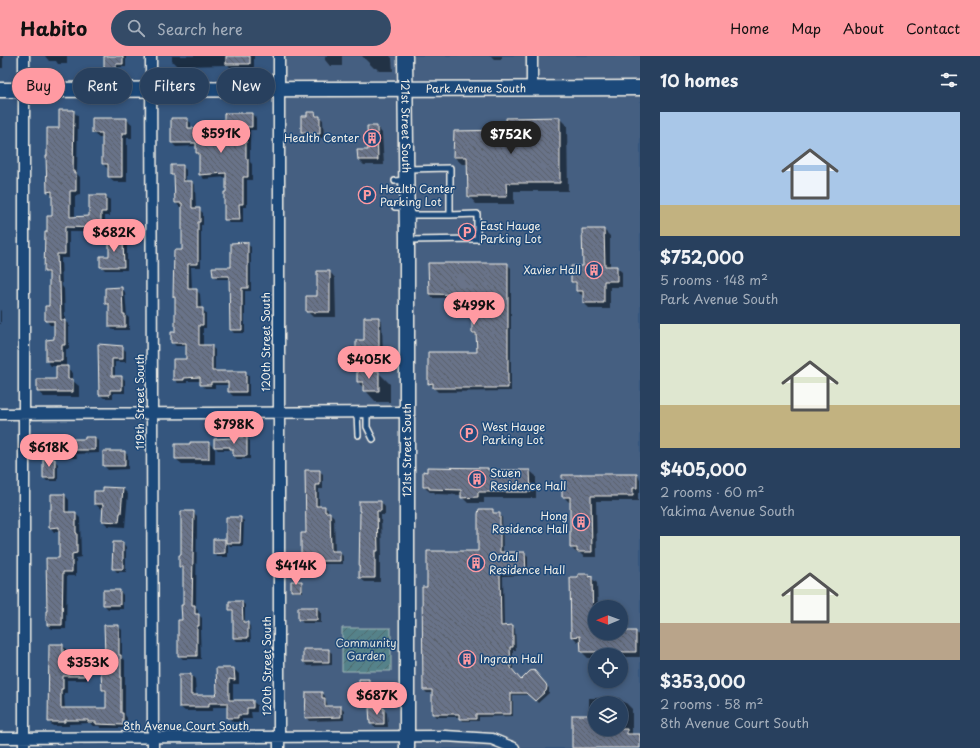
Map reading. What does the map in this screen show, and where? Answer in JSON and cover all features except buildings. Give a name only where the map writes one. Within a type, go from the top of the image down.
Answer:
[{"type":"street","points":[[24,56],[24,68]]},
{"type":"street","name":"119th Street South","points":[[151,56],[151,68]]},
{"type":"street","name":"120th Street South","points":[[279,56],[279,748]]},
{"type":"street","name":"121st Street South","points":[[405,56],[402,177],[412,240],[409,416],[407,742]]},
{"type":"street","points":[[532,56],[532,88]]},
{"type":"street","name":"Park Avenue South","points":[[209,89],[640,88]]},
{"type":"street","name":"Park Avenue South","points":[[65,90],[140,89]]},
{"type":"street","name":"Park Avenue South","points":[[0,90],[12,90]]},
{"type":"street","points":[[24,104],[24,743]]},
{"type":"street","name":"119th Street South","points":[[151,104],[152,743]]},
{"type":"street","points":[[0,414],[362,413],[409,416]]},
{"type":"street","name":"8th Avenue Court South","points":[[0,738],[24,743],[152,743],[280,737],[407,742],[445,736],[486,738],[514,748]]},
{"type":"lane","points":[[402,177],[450,168],[450,215]]},
{"type":"lane","points":[[407,211],[450,215],[477,214],[477,239],[412,240]]},
{"type":"lane","points":[[358,435],[362,413]]},
{"type":"lane","points":[[362,413],[373,439]]},
{"type":"shaded area","points":[[282,56],[640,56],[640,748],[407,748],[407,737],[392,730],[286,732]]},
{"type":"green space","name":"Community Garden","points":[[342,628],[391,628],[391,671],[342,671]]},
{"type":"place","name":"Health Center","points":[[372,138]]},
{"type":"place","name":"Health Center Parking Lot","points":[[367,195]]},
{"type":"place","name":"East Hauge Parking Lot","points":[[467,232]]},
{"type":"place","name":"Xavier Hall","points":[[594,270]]},
{"type":"place","name":"West Hauge Parking Lot","points":[[469,433]]},
{"type":"place","name":"Stuen Residence Hall","points":[[477,479]]},
{"type":"place","name":"Hong Residence Hall","points":[[581,522]]},
{"type":"place","name":"Ordal Residence Hall","points":[[476,563]]},
{"type":"place","name":"Ingram Hall","points":[[467,659]]}]
